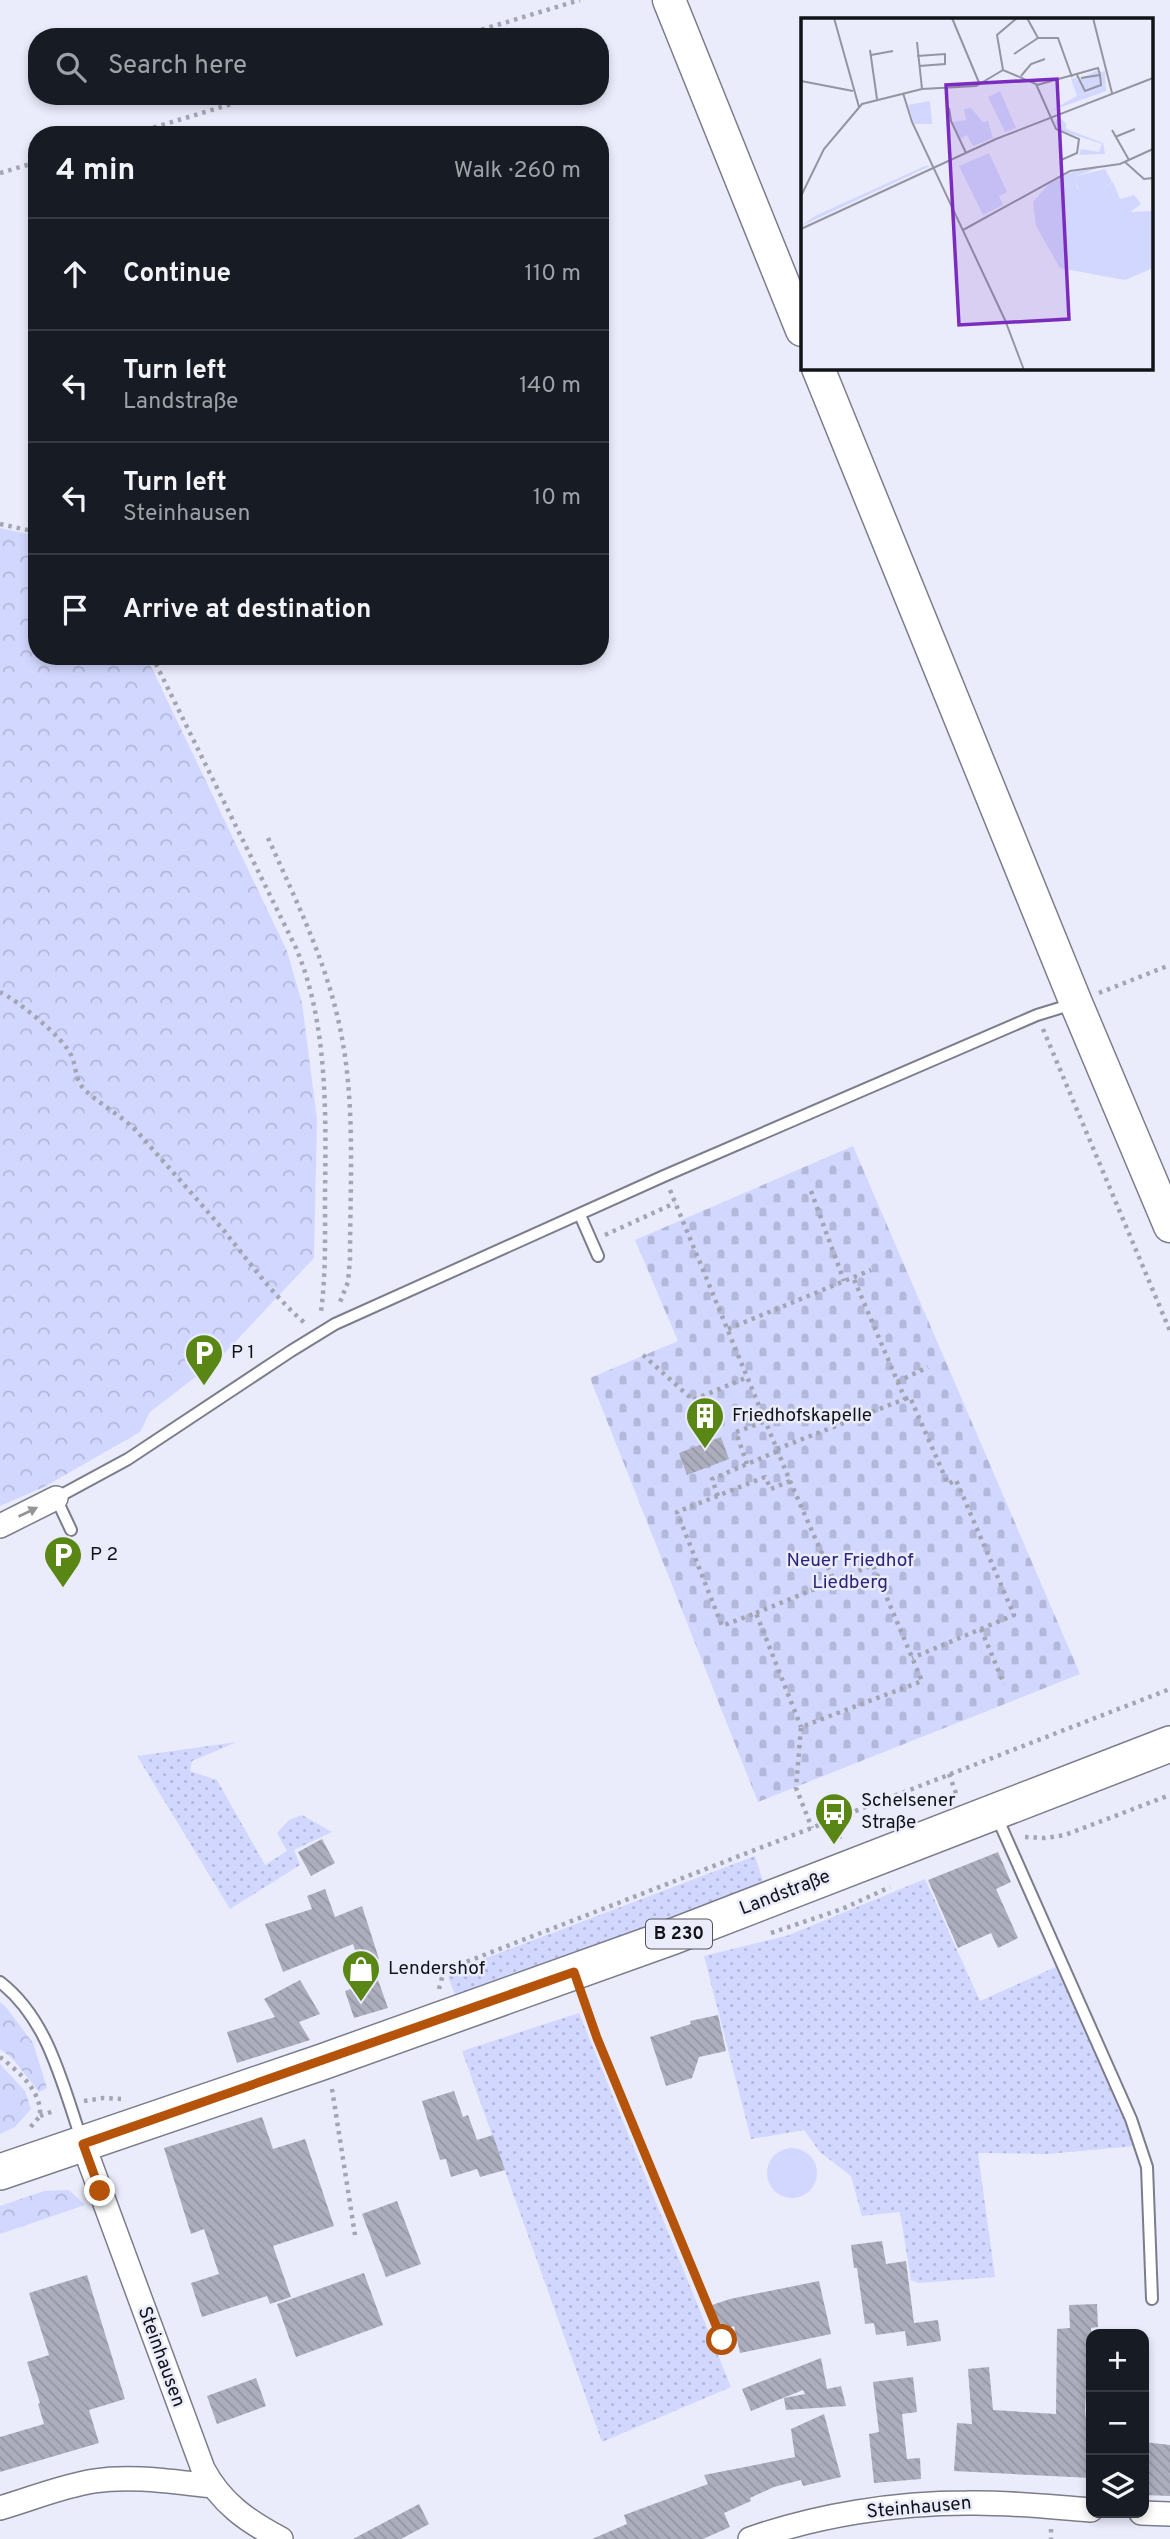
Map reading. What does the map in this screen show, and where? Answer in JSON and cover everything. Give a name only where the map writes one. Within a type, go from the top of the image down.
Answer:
[{"type":"main road","name":"Landstraße","points":[[0,2172],[322,2062],[674,1936],[1170,1744]]},
{"type":"street","points":[[669,0],[801,325]]},
{"type":"street","points":[[818,369],[1076,1003],[1170,1226]]},
{"type":"street","points":[[0,1526],[56,1498]]},
{"type":"street","name":"Steinhausen","points":[[83,2144],[193,2446],[213,2486],[236,2512],[281,2539]]},
{"type":"street","points":[[0,2508],[72,2486],[109,2480],[142,2479],[213,2486]]},
{"type":"street","name":"Steinhausen","points":[[750,2539],[817,2530],[866,2512],[935,2504],[980,2503],[1086,2510]]},
{"type":"street","points":[[1149,2513],[1170,2514]]},
{"type":"lane","points":[[71,1530],[56,1498],[128,1459],[317,1334],[353,1315],[664,1176],[1037,1015],[1076,1003]]},
{"type":"lane","points":[[580,1215],[598,1256]]},
{"type":"lane","points":[[995,1813],[1146,2157],[1152,2299]]},
{"type":"lane","points":[[0,1982],[19,1999],[49,2046],[83,2144]]},
{"type":"path","points":[[487,28],[580,0]]},
{"type":"path","points":[[159,126],[228,105]]},
{"type":"path","points":[[0,173],[28,165]]},
{"type":"path","points":[[0,524],[28,530]]},
{"type":"path","points":[[156,665],[296,948],[310,988],[326,1102],[325,1265],[317,1334]]},
{"type":"path","points":[[268,838],[326,975],[340,1028],[348,1081],[349,1272],[346,1292],[317,1334]]},
{"type":"path","points":[[1076,1003],[1170,965]]},
{"type":"path","points":[[0,992],[13,999],[55,1034],[70,1052],[76,1076],[84,1088],[134,1129],[220,1226],[288,1309]]},
{"type":"path","points":[[1037,1015],[1170,1331]]},
{"type":"path","points":[[664,1176],[834,1581]]},
{"type":"path","points":[[811,1191],[844,1281]]},
{"type":"path","points":[[591,1241],[674,1203]]},
{"type":"path","points":[[729,1329],[871,1270]]},
{"type":"path","points":[[853,1277],[905,1399]]},
{"type":"path","points":[[643,1355],[693,1400],[748,1377]]},
{"type":"path","points":[[897,1382],[929,1367]]},
{"type":"path","points":[[718,1496],[712,1479],[910,1397],[948,1484],[956,1480],[1014,1615],[912,1658]]},
{"type":"path","points":[[747,1464],[736,1432],[766,1421]]},
{"type":"path","points":[[790,1481],[771,1489],[765,1477],[677,1512],[722,1626],[873,1565],[922,1682],[801,1727]]},
{"type":"path","points":[[756,1613],[801,1727],[796,1788],[812,1828]]},
{"type":"path","points":[[981,1629],[1004,1684]]},
{"type":"path","points":[[435,1996],[443,1974],[453,1967],[1170,1689]]},
{"type":"path","points":[[834,1846],[841,1843],[835,1819]]},
{"type":"path","points":[[574,1972],[597,2038],[722,2340]]},
{"type":"path","points":[[0,2057],[29,2086],[39,2102],[41,2112],[38,2121],[22,2132]]},
{"type":"path","points":[[322,2062],[335,2096],[355,2235]]},
{"type":"path","points":[[70,2105],[99,2098],[123,2099]]},
{"type":"green space","points":[[0,528],[28,534],[28,665],[150,665],[287,951],[302,1003],[317,1119],[314,1258],[219,1359],[150,1412],[140,1432],[44,1487],[0,1506]]},
{"type":"green space","name":"Neuer Friedhof Liedberg","points":[[853,1146],[1080,1674],[758,1802],[590,1378],[678,1341],[635,1240]]},
{"type":"green space","points":[[237,1742],[192,1761],[190,1771],[217,1780],[265,1865],[287,1851],[277,1833],[289,1820],[302,1815],[332,1832],[294,1850],[300,1865],[230,1909],[137,1756]]},
{"type":"green space","points":[[755,1856],[765,1888],[465,1999],[455,1995],[448,1976],[457,1969]]},
{"type":"green space","points":[[925,1879],[980,2001],[1058,1966],[1135,2146],[1047,2154],[978,2153],[995,2277],[919,2283],[911,2280],[900,2212],[862,2216],[851,2176],[820,2152],[804,2130],[751,2139],[704,1956],[789,1935]]},
{"type":"green space","points":[[0,2002],[33,2043],[47,2088],[39,2092],[12,2058],[0,2049]]},
{"type":"green space","points":[[579,2013],[731,2387],[602,2442],[462,2051]]},
{"type":"green space","points":[[0,2064],[25,2091],[31,2109],[15,2127],[0,2134]]},
{"type":"green space","points":[[792,2148],[810,2155],[817,2173],[810,2191],[792,2198],[774,2191],[767,2173],[774,2155]]},
{"type":"green space","points":[[69,2190],[85,2205],[0,2234],[0,2206],[44,2191]]},
{"type":"building","name":"Friedhofskapelle","points":[[721,1437],[729,1459],[687,1475],[679,1453]]},
{"type":"building","points":[[322,1839],[335,1863],[311,1876],[298,1852]]},
{"type":"building","points":[[998,1852],[1011,1882],[996,1889],[1018,1938],[998,1948],[991,1933],[958,1948],[928,1880]]},
{"type":"building","points":[[325,1889],[335,1917],[362,1906],[379,1959],[360,1965],[353,1944],[283,1972],[265,1924],[312,1909],[307,1896]]},
{"type":"building","points":[[300,1980],[320,2014],[299,2022],[310,2040],[237,2063],[227,2032],[275,2017],[264,1999]]},
{"type":"building","points":[[378,1980],[388,2008],[354,2018],[345,1991]]},
{"type":"building","points":[[718,2015],[726,2051],[699,2057],[692,2078],[666,2086],[650,2037],[691,2024],[690,2021]]},
{"type":"building","points":[[454,2091],[463,2117],[468,2115],[477,2140],[493,2135],[505,2170],[480,2177],[477,2169],[451,2177],[446,2159],[440,2160],[422,2101]]},
{"type":"building","points":[[262,2117],[273,2149],[305,2139],[334,2226],[273,2246],[291,2297],[270,2304],[267,2296],[202,2317],[191,2283],[219,2274],[204,2229],[191,2234],[164,2148]]},
{"type":"building","points":[[397,2201],[421,2264],[386,2277],[362,2214]]},
{"type":"building","points":[[882,2241],[886,2264],[906,2261],[914,2323],[938,2320],[941,2341],[907,2346],[905,2331],[876,2335],[874,2323],[865,2324],[851,2245]]},
{"type":"building","points":[[364,2273],[383,2325],[296,2357],[277,2304]]},
{"type":"building","points":[[87,2275],[125,2399],[89,2410],[99,2443],[0,2472],[0,2437],[44,2424],[27,2362],[49,2355],[29,2293]]},
{"type":"building","points":[[819,2281],[831,2334],[740,2353],[734,2326],[722,2330],[712,2305],[730,2299]]},
{"type":"building","points":[[1097,2304],[1098,2327],[1086,2329],[1086,2478],[954,2471],[957,2423],[972,2424],[968,2369],[989,2367],[993,2410],[1056,2414],[1057,2329],[1070,2328],[1069,2305]]},
{"type":"building","points":[[821,2358],[827,2389],[841,2386],[846,2406],[786,2410],[784,2398],[805,2394],[803,2390],[751,2411],[742,2389]]},
{"type":"building","points":[[913,2377],[917,2412],[902,2414],[907,2459],[920,2458],[921,2479],[874,2483],[869,2434],[879,2432],[873,2382]]},
{"type":"building","points":[[256,2378],[266,2406],[217,2424],[207,2396]]},
{"type":"building","points":[[824,2414],[841,2477],[803,2486],[801,2480],[774,2487],[724,2513],[730,2527],[703,2539],[592,2539],[627,2524],[624,2515],[708,2484],[704,2475],[795,2457],[791,2429]]},
{"type":"building","points":[[1149,2443],[1170,2445],[1170,2496],[1149,2495]]},
{"type":"building","points":[[419,2504],[429,2524],[401,2539],[353,2539]]},
{"type":"place","name":"P 1","points":[[204,1387]]},
{"type":"place","name":"Friedhofskapelle","points":[[705,1450]]},
{"type":"place","name":"P 2","points":[[63,1589]]},
{"type":"place","name":"Schelsener Straße","points":[[834,1846]]},
{"type":"place","name":"Lendershof","points":[[361,2003]]},
{"type":"route","points":[[100,2191],[83,2144],[574,1972],[597,2038],[722,2340]]}]
